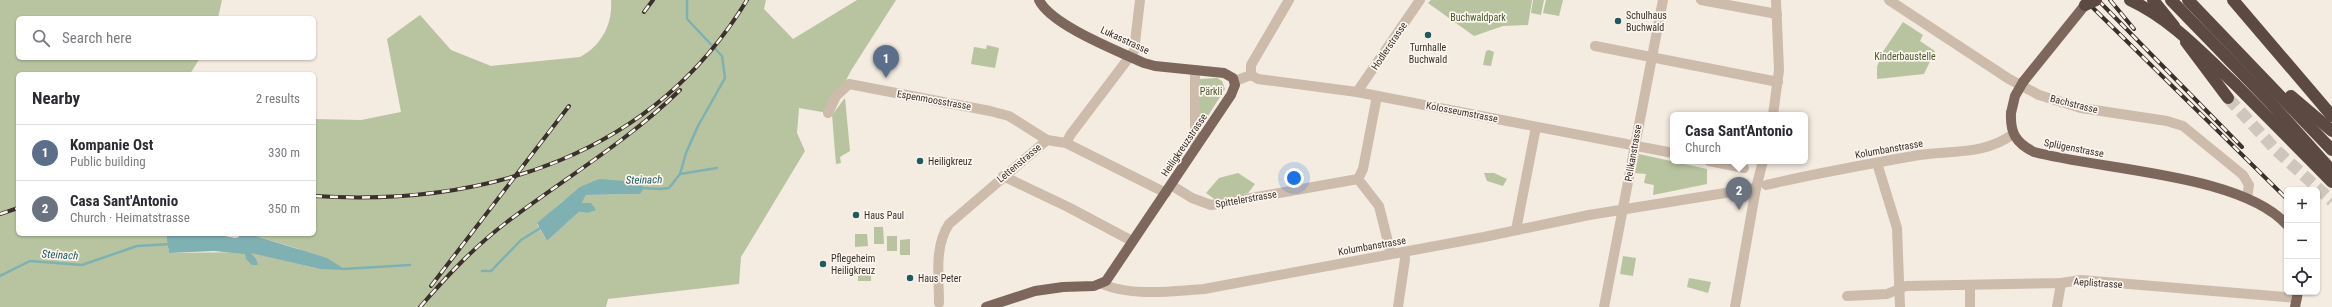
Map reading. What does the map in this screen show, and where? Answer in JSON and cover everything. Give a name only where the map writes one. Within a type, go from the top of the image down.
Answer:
[{"type":"highway","points":[[2087,3],[2096,0]]},
{"type":"highway","points":[[2130,0],[2150,10],[2186,37],[2332,182]]},
{"type":"highway","points":[[2154,0],[2228,98]]},
{"type":"highway","points":[[2171,0],[2270,102],[2332,171]]},
{"type":"highway","points":[[2188,0],[2312,116],[2332,131]]},
{"type":"highway","points":[[2234,0],[2332,116]]},
{"type":"highway","points":[[2211,22],[2332,150]]},
{"type":"main road","name":"Lukasstrasse","points":[[1039,0],[1043,7],[1058,20],[1131,57],[1155,66],[1224,73],[1235,81]]},
{"type":"main road","points":[[2013,134],[2011,113],[2014,101],[2023,82],[2087,3]]},
{"type":"main road","name":"Heiligkreuzstrasse","points":[[1102,284],[1231,95],[1235,81]]},
{"type":"main road","name":"Splügenstrasse","points":[[2013,134],[2020,143],[2034,152],[2216,187],[2247,198],[2276,214],[2286,223]]},
{"type":"main road","name":"Kolumbanstrasse","points":[[990,306],[1035,291],[1102,284]]},
{"type":"street","points":[[1140,0],[1136,46],[1131,57],[1070,134],[1066,143],[1168,189]]},
{"type":"street","points":[[1235,81],[1251,74],[1250,65],[1289,0]]},
{"type":"street","name":"Hodlerstrasse","points":[[1357,92],[1420,0]]},
{"type":"street","name":"Pelikanstrasse","points":[[1604,307],[1663,0]]},
{"type":"street","points":[[1701,0],[1777,14]]},
{"type":"street","points":[[1773,112],[1778,82],[1776,0]]},
{"type":"street","name":"Bachstrasse","points":[[1889,0],[2009,78],[2039,95],[2081,108],[2167,121],[2183,126],[2243,175],[2249,185],[2247,198]]},
{"type":"street","points":[[1595,46],[1778,82]]},
{"type":"street","points":[[1195,70],[1195,148]]},
{"type":"street","name":"Kolosseumstrasse","points":[[1251,74],[1258,79],[1357,92],[1670,153]]},
{"type":"street","name":"Espenmoosstrasse","points":[[828,113],[836,96],[849,84],[1009,116],[1047,140]]},
{"type":"street","points":[[1377,96],[1363,169],[1358,179],[1379,206],[1391,254]]},
{"type":"street","points":[[1516,230],[1536,127]]},
{"type":"street","name":"Kolumbanstrasse","points":[[1766,185],[1923,155],[1980,149],[2002,142],[2013,134]]},
{"type":"street","name":"Lettenstrasse","points":[[939,303],[939,249],[945,230],[953,218],[1047,140],[1066,143]]},
{"type":"street","points":[[1877,163],[1897,228],[1900,307]]},
{"type":"street","points":[[1725,164],[1744,168]]},
{"type":"street","points":[[1735,307],[1756,188],[1762,164]]},
{"type":"street","points":[[1003,176],[1068,207],[1132,241]]},
{"type":"street","name":"Spittelerstrasse","points":[[1168,189],[1211,205],[1358,179]]},
{"type":"street","name":"Kolumbanstrasse","points":[[1102,284],[1118,290],[1128,291],[1204,289],[1404,252],[1622,209],[1756,188]]},
{"type":"street","points":[[1398,307],[1405,259],[1404,252]]},
{"type":"street","name":"Aeplistrasse","points":[[1900,287],[1970,286],[1988,283],[2061,283],[2081,280],[2297,299]]},
{"type":"street","points":[[2057,307],[2061,283]]},
{"type":"street","points":[[1970,286],[1970,307]]},
{"type":"street","points":[[1847,296],[1887,294],[1900,287]]},
{"type":"green space","points":[[0,0],[222,0],[218,16],[16,16],[16,60],[199,60],[191,72],[16,72],[16,236],[166,236],[169,253],[250,252],[320,269],[299,249],[256,236],[316,236],[316,119],[361,120],[401,112],[387,39],[420,15],[451,50],[491,66],[580,57],[594,47],[608,26],[611,0],[766,0],[764,9],[793,39],[857,0],[896,0],[852,69],[828,113],[799,108],[797,133],[805,151],[741,257],[739,284],[608,299],[606,307],[0,307]],"holes":[[[599,179],[640,194],[586,195],[582,203],[587,213],[579,212],[547,241],[537,224],[563,201]]]},
{"type":"green space","name":"Buchwaldpark","points":[[1431,0],[1532,0],[1528,25],[1503,26],[1474,36],[1428,3]]},
{"type":"green space","points":[[1533,0],[1544,0],[1541,15],[1531,13]]},
{"type":"green space","points":[[1546,0],[1563,0],[1559,16],[1543,13]]},
{"type":"green space","name":"Kinderbaustelle","points":[[1903,22],[1923,35],[1920,41],[1935,51],[1924,74],[1877,79],[1877,67],[1882,53]]},
{"type":"green space","points":[[987,45],[999,48],[995,68],[971,64],[974,47],[986,49]]},
{"type":"green space","points":[[1489,50],[1494,52],[1491,66],[1483,65],[1486,51]]},
{"type":"green space","name":"Pärkli","points":[[1217,78],[1222,81],[1225,89],[1199,130],[1200,79]]},
{"type":"green space","points":[[845,98],[850,151],[840,157],[841,163],[836,164],[832,115]]},
{"type":"green space","points":[[1639,154],[1670,161],[1670,164],[1684,164],[1707,169],[1707,184],[1653,195],[1654,185],[1644,183],[1646,174],[1635,173]]},
{"type":"green space","points":[[1238,173],[1255,184],[1248,193],[1217,201],[1206,193],[1219,178]]},
{"type":"green space","points":[[1484,173],[1494,173],[1507,179],[1503,186],[1487,181]]},
{"type":"green space","points":[[874,227],[883,227],[884,244],[874,244]]},
{"type":"green space","points":[[855,234],[867,234],[868,246],[855,247]]},
{"type":"green space","points":[[887,236],[897,236],[897,251],[887,251]]},
{"type":"green space","points":[[910,239],[910,255],[900,255],[900,240]]},
{"type":"green space","points":[[1623,256],[1636,258],[1633,276],[1620,274]]},
{"type":"green space","points":[[858,268],[871,268],[871,281],[858,281]]},
{"type":"green space","points":[[1689,278],[1711,282],[1708,293],[1687,287]]},
{"type":"water","points":[[599,179],[639,182],[644,188],[640,194],[586,195],[582,203],[591,203],[596,210],[587,213],[579,212],[547,241],[537,223],[580,187]]},
{"type":"water","points":[[166,236],[224,236],[235,238],[239,236],[256,236],[327,258],[346,270],[320,269],[251,253],[256,259],[258,265],[252,265],[246,259],[245,254],[214,251],[169,253]]},
{"type":"waterway","name":"Steinach","points":[[642,188],[669,188],[680,174],[686,153],[698,126],[725,78],[722,56],[687,19],[687,0]]},
{"type":"waterway","points":[[680,174],[717,168]]},
{"type":"waterway","name":"Steinach","points":[[482,271],[491,271],[521,240],[542,227]]},
{"type":"waterway","name":"Steinach","points":[[0,276],[30,261],[82,265],[137,246],[171,244]]},
{"type":"waterway","name":"Steinach","points":[[343,269],[410,265]]},
{"type":"tunnel","points":[[2228,98],[2276,150],[2332,201]]},
{"type":"railway","points":[[644,12],[653,0]]},
{"type":"railway","points":[[316,196],[378,197],[441,192],[502,180],[560,160],[614,133],[664,98],[709,53],[747,0]]},
{"type":"railway","points":[[2085,0],[2284,196]]},
{"type":"railway","points":[[2098,0],[2242,147]]},
{"type":"railway","points":[[2110,0],[2134,29]]},
{"type":"railway","points":[[420,307],[440,284],[483,241],[617,143],[660,109],[680,90]]},
{"type":"railway","points":[[431,286],[569,106]]},
{"type":"railway","points":[[0,214],[16,209]]},
{"type":"place","name":"Schulhaus Buchwald","points":[[1618,21]]},
{"type":"place","name":"Turnhalle Buchwald","points":[[1428,35]]},
{"type":"place","name":"Kompanie Ost","points":[[886,78]]},
{"type":"place","name":"Heiligkreuz","points":[[920,161]]},
{"type":"place","name":"Casa Sant'Antonio","points":[[1739,210]]},
{"type":"place","name":"Haus Paul","points":[[856,215]]},
{"type":"place","name":"Pflegeheim Heiligkreuz","points":[[823,264]]},
{"type":"place","name":"Haus Peter","points":[[910,278]]}]
